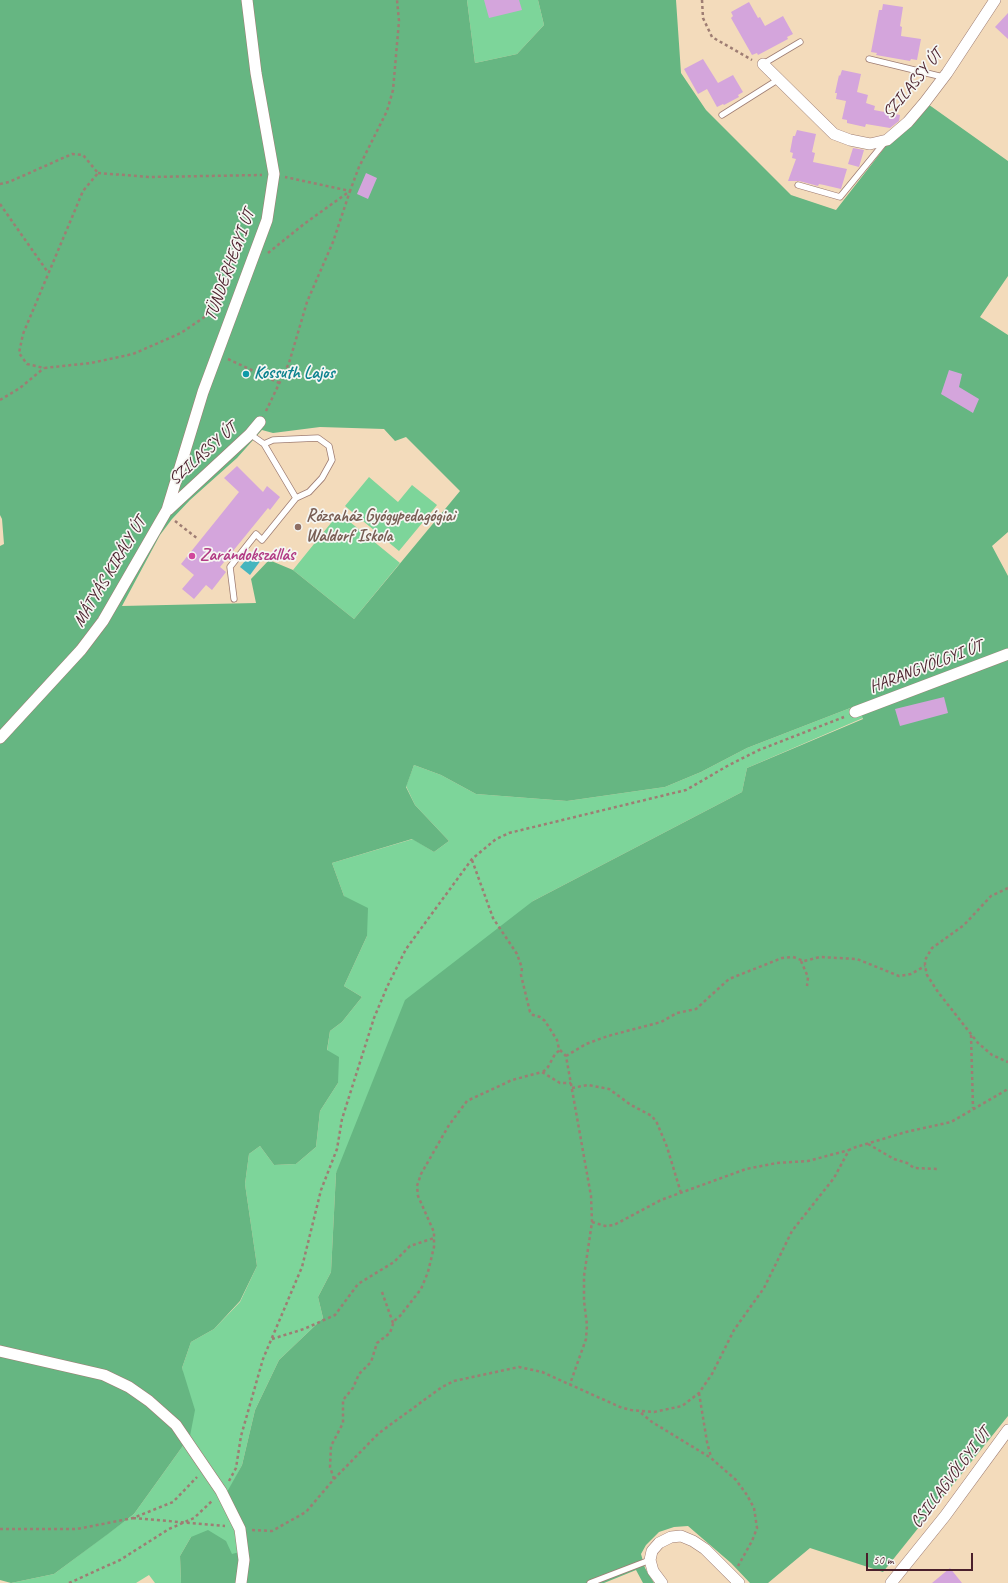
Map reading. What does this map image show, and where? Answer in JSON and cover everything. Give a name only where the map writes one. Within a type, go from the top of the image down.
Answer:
[{"type":"street","name":"TÜNDÉRHEGYI ÚT","points":[[166,512],[216,354],[267,220],[274,174],[256,73],[247,0]]},
{"type":"street","name":"SZILASSY ÚT","points":[[763,64],[780,79],[834,134],[850,140],[870,144],[887,140],[908,122],[943,77],[995,0]]},
{"type":"street","name":"SZILASSY ÚT","points":[[166,512],[250,434],[260,422]]},
{"type":"street","name":"MÁTYÁS KIRÁLY ÚT","points":[[0,738],[81,650],[103,621],[166,512]]},
{"type":"street","name":"HARANGVÖLGYI ÚT","points":[[855,712],[1008,654]]},
{"type":"street","points":[[0,1351],[104,1375],[129,1387],[149,1401],[176,1426],[221,1491],[240,1529],[244,1560],[241,1583]]},
{"type":"street","name":"CSILLAGVÖLGYI ÚT","points":[[891,1583],[945,1516],[1008,1430]]},
{"type":"street","points":[[662,1583],[653,1571],[650,1560],[652,1551],[659,1543],[671,1537],[681,1536],[693,1541],[705,1549],[736,1579]]},
{"type":"lane","points":[[763,64],[800,42]]},
{"type":"lane","points":[[869,59],[943,77]]},
{"type":"lane","points":[[722,115],[780,79]]},
{"type":"lane","points":[[798,185],[840,197],[887,140]]},
{"type":"lane","points":[[250,434],[264,444],[296,498]]},
{"type":"lane","points":[[234,599],[230,567],[256,534],[262,540],[296,498],[309,492],[322,478],[332,460],[329,446],[318,438],[273,440],[264,444]]},
{"type":"lane","points":[[590,1583],[650,1560]]},
{"type":"path","points":[[260,422],[289,363],[307,302],[333,242],[359,167],[387,111],[393,90],[400,21],[397,0]]},
{"type":"path","points":[[702,0],[703,18],[712,37],[754,61],[763,64]]},
{"type":"path","points":[[0,184],[9,182],[72,154],[83,156],[98,173],[150,176],[274,174],[350,191]]},
{"type":"path","points":[[98,173],[83,191],[23,334],[19,353],[27,364],[44,368],[91,363],[133,354],[181,333],[206,316],[231,282]]},
{"type":"path","points":[[264,256],[304,224],[350,191]]},
{"type":"path","points":[[0,204],[48,272]]},
{"type":"path","points":[[216,354],[279,383]]},
{"type":"path","points":[[0,400],[20,388],[44,368]]},
{"type":"path","points":[[166,512],[198,539]]},
{"type":"path","points":[[69,1583],[120,1560],[169,1529],[185,1522],[201,1512],[231,1479],[236,1468],[241,1436],[259,1371],[302,1267],[321,1190],[337,1149],[342,1119],[374,1018],[386,987],[406,949],[472,859],[496,839],[510,833],[686,790],[729,765],[759,750],[855,712]]},
{"type":"path","points":[[472,859],[493,918],[517,954],[522,968],[521,975],[530,1012],[545,1021],[557,1040],[560,1050],[566,1056],[572,1088],[591,1196],[592,1222],[584,1276],[584,1301],[587,1325],[586,1339],[570,1384]]},
{"type":"path","points":[[1008,888],[991,896],[967,922],[932,948],[925,960],[925,966],[932,983],[971,1034],[992,1055],[1008,1062]]},
{"type":"path","points":[[566,1056],[586,1044],[608,1036],[661,1022],[677,1013],[696,1009],[725,982],[734,976],[758,969],[782,958],[793,957],[800,960],[827,956],[857,959],[899,976],[911,974],[925,966]]},
{"type":"path","points":[[800,960],[808,977],[807,986]]},
{"type":"path","points":[[971,1034],[973,1108]]},
{"type":"path","points":[[334,1479],[330,1467],[331,1446],[343,1424],[343,1400],[353,1388],[359,1374],[371,1362],[377,1343],[390,1333],[393,1324],[424,1283],[428,1272],[434,1238],[433,1227],[418,1196],[417,1186],[423,1170],[449,1125],[467,1101],[512,1080],[542,1072],[548,1067],[555,1054],[560,1050]]},
{"type":"path","points":[[542,1072],[560,1083],[571,1083]]},
{"type":"path","points":[[572,1088],[588,1085],[609,1089],[652,1116],[657,1123],[667,1147],[681,1193]]},
{"type":"path","points":[[592,1222],[605,1226],[614,1225],[661,1200],[746,1169],[777,1163],[808,1161],[906,1132],[951,1122],[1008,1089]]},
{"type":"path","points":[[868,1143],[894,1160],[908,1163],[914,1168],[939,1169]]},
{"type":"path","points":[[133,1518],[185,1522],[265,1532],[278,1529],[306,1512],[334,1479],[379,1433],[442,1387],[454,1381],[519,1367],[542,1372],[620,1407],[641,1412],[670,1410],[682,1406],[699,1393],[718,1364],[734,1330],[754,1304],[768,1282],[792,1231],[834,1178],[849,1150]]},
{"type":"path","points":[[272,1339],[304,1329],[335,1315],[358,1284],[394,1262],[410,1246],[434,1238]]},
{"type":"path","points":[[382,1292],[393,1324]]},
{"type":"path","points":[[699,1393],[706,1442],[711,1458]]},
{"type":"path","points":[[641,1412],[652,1422],[711,1458],[736,1480],[747,1494],[757,1518],[755,1535],[736,1579]]},
{"type":"path","points":[[0,1528],[77,1529],[133,1518],[173,1502],[205,1468]]},
{"type":"green space","points":[[0,0],[467,0],[475,63],[517,54],[544,25],[538,0],[676,0],[681,73],[706,110],[791,195],[836,210],[889,142],[925,102],[1008,161],[1008,276],[980,317],[1008,335],[1008,532],[992,546],[1008,576],[1008,1416],[883,1572],[810,1548],[768,1583],[750,1583],[731,1563],[688,1526],[674,1527],[659,1532],[646,1545],[641,1554],[645,1568],[654,1583],[643,1583],[636,1570],[604,1583],[181,1583],[180,1556],[191,1537],[208,1530],[226,1541],[232,1554],[239,1552],[227,1492],[242,1465],[255,1410],[279,1360],[323,1318],[318,1297],[331,1272],[336,1173],[405,1000],[533,901],[742,792],[747,768],[863,719],[858,705],[747,748],[701,772],[665,787],[567,801],[476,794],[441,775],[414,765],[406,787],[415,805],[449,841],[434,852],[412,839],[332,863],[344,896],[368,908],[367,936],[344,986],[362,997],[342,1022],[330,1031],[327,1050],[339,1057],[338,1083],[320,1111],[316,1147],[296,1164],[274,1165],[260,1146],[249,1154],[245,1184],[257,1266],[240,1301],[214,1329],[191,1342],[182,1368],[195,1410],[190,1436],[134,1514],[108,1534],[54,1574],[11,1583],[0,1580],[0,546],[4,544],[2,519],[0,515]],"holes":[[[320,427],[384,429],[395,441],[406,437],[460,491],[354,619],[293,570],[269,560],[251,579],[256,603],[122,606],[160,535],[172,519],[190,500],[237,458],[262,430],[273,433]]]},
{"type":"green space","points":[[467,0],[538,0],[544,25],[517,54],[475,63]]},
{"type":"green space","points":[[369,477],[398,502],[412,485],[437,505],[399,551],[345,506]]},
{"type":"green space","points":[[339,513],[400,563],[354,619],[293,570]]},
{"type":"green space","points":[[858,705],[863,718],[747,768],[742,792],[533,901],[336,1173],[331,1272],[318,1297],[323,1318],[279,1360],[255,1410],[242,1465],[228,1492],[239,1552],[232,1555],[191,1537],[180,1556],[181,1583],[155,1583],[149,1575],[136,1583],[11,1583],[54,1574],[134,1514],[190,1436],[182,1368],[191,1342],[214,1329],[240,1302],[257,1266],[245,1184],[249,1154],[260,1146],[274,1165],[296,1164],[316,1147],[320,1111],[338,1083],[327,1051],[330,1031],[342,1022],[362,997],[344,986],[367,936],[344,896],[332,863],[413,839],[434,852],[449,841],[415,805],[406,786],[414,765],[441,775],[476,794],[567,801],[665,787],[701,772],[747,748]]},
{"type":"water","points":[[255,549],[264,556],[250,575],[240,567]]},
{"type":"building","points":[[484,0],[519,0],[522,10],[489,18]]},
{"type":"building","points":[[749,2],[758,18],[760,17],[765,26],[783,16],[793,34],[787,37],[788,39],[758,55],[757,53],[752,55],[731,18],[733,16],[731,12]]},
{"type":"building","points":[[883,4],[903,7],[900,26],[902,27],[901,36],[921,39],[917,60],[911,59],[910,61],[876,55],[877,53],[871,52],[879,10],[882,10]]},
{"type":"building","points":[[1008,13],[1008,39],[995,27]]},
{"type":"building","points":[[703,59],[718,83],[733,75],[743,92],[738,95],[739,97],[717,107],[707,89],[698,94],[684,69]]},
{"type":"building","points":[[842,70],[861,74],[857,92],[868,95],[866,103],[875,106],[874,110],[900,115],[899,121],[890,128],[866,124],[865,127],[847,123],[847,120],[842,119],[846,101],[836,99],[837,93],[835,93],[839,75],[840,76]]},
{"type":"building","points":[[797,130],[816,134],[812,152],[815,153],[813,162],[847,169],[841,189],[819,184],[818,186],[799,181],[788,181],[796,159],[792,158],[793,153],[790,152],[793,136],[795,136]]},
{"type":"building","points":[[853,148],[864,150],[859,167],[848,164]]},
{"type":"building","points":[[366,173],[377,178],[368,199],[357,194]]},
{"type":"building","points":[[949,370],[962,374],[959,387],[979,399],[973,413],[941,394]]},
{"type":"building","points":[[237,466],[263,492],[267,486],[280,497],[270,510],[268,508],[220,567],[226,572],[212,590],[206,585],[194,599],[182,589],[194,575],[181,564],[239,492],[224,478]]},
{"type":"building","points":[[944,697],[948,713],[900,726],[895,709]]},
{"type":"building","points":[[950,1568],[962,1583],[932,1583]]},
{"type":"place","name":"Kossuth Lajos","points":[[246,374]]},
{"type":"place","name":"Rózsaház Gyógypedagógiai Waldorf Iskola","points":[[298,527]]},
{"type":"place","name":"Zarándokszállás","points":[[192,556]]}]
